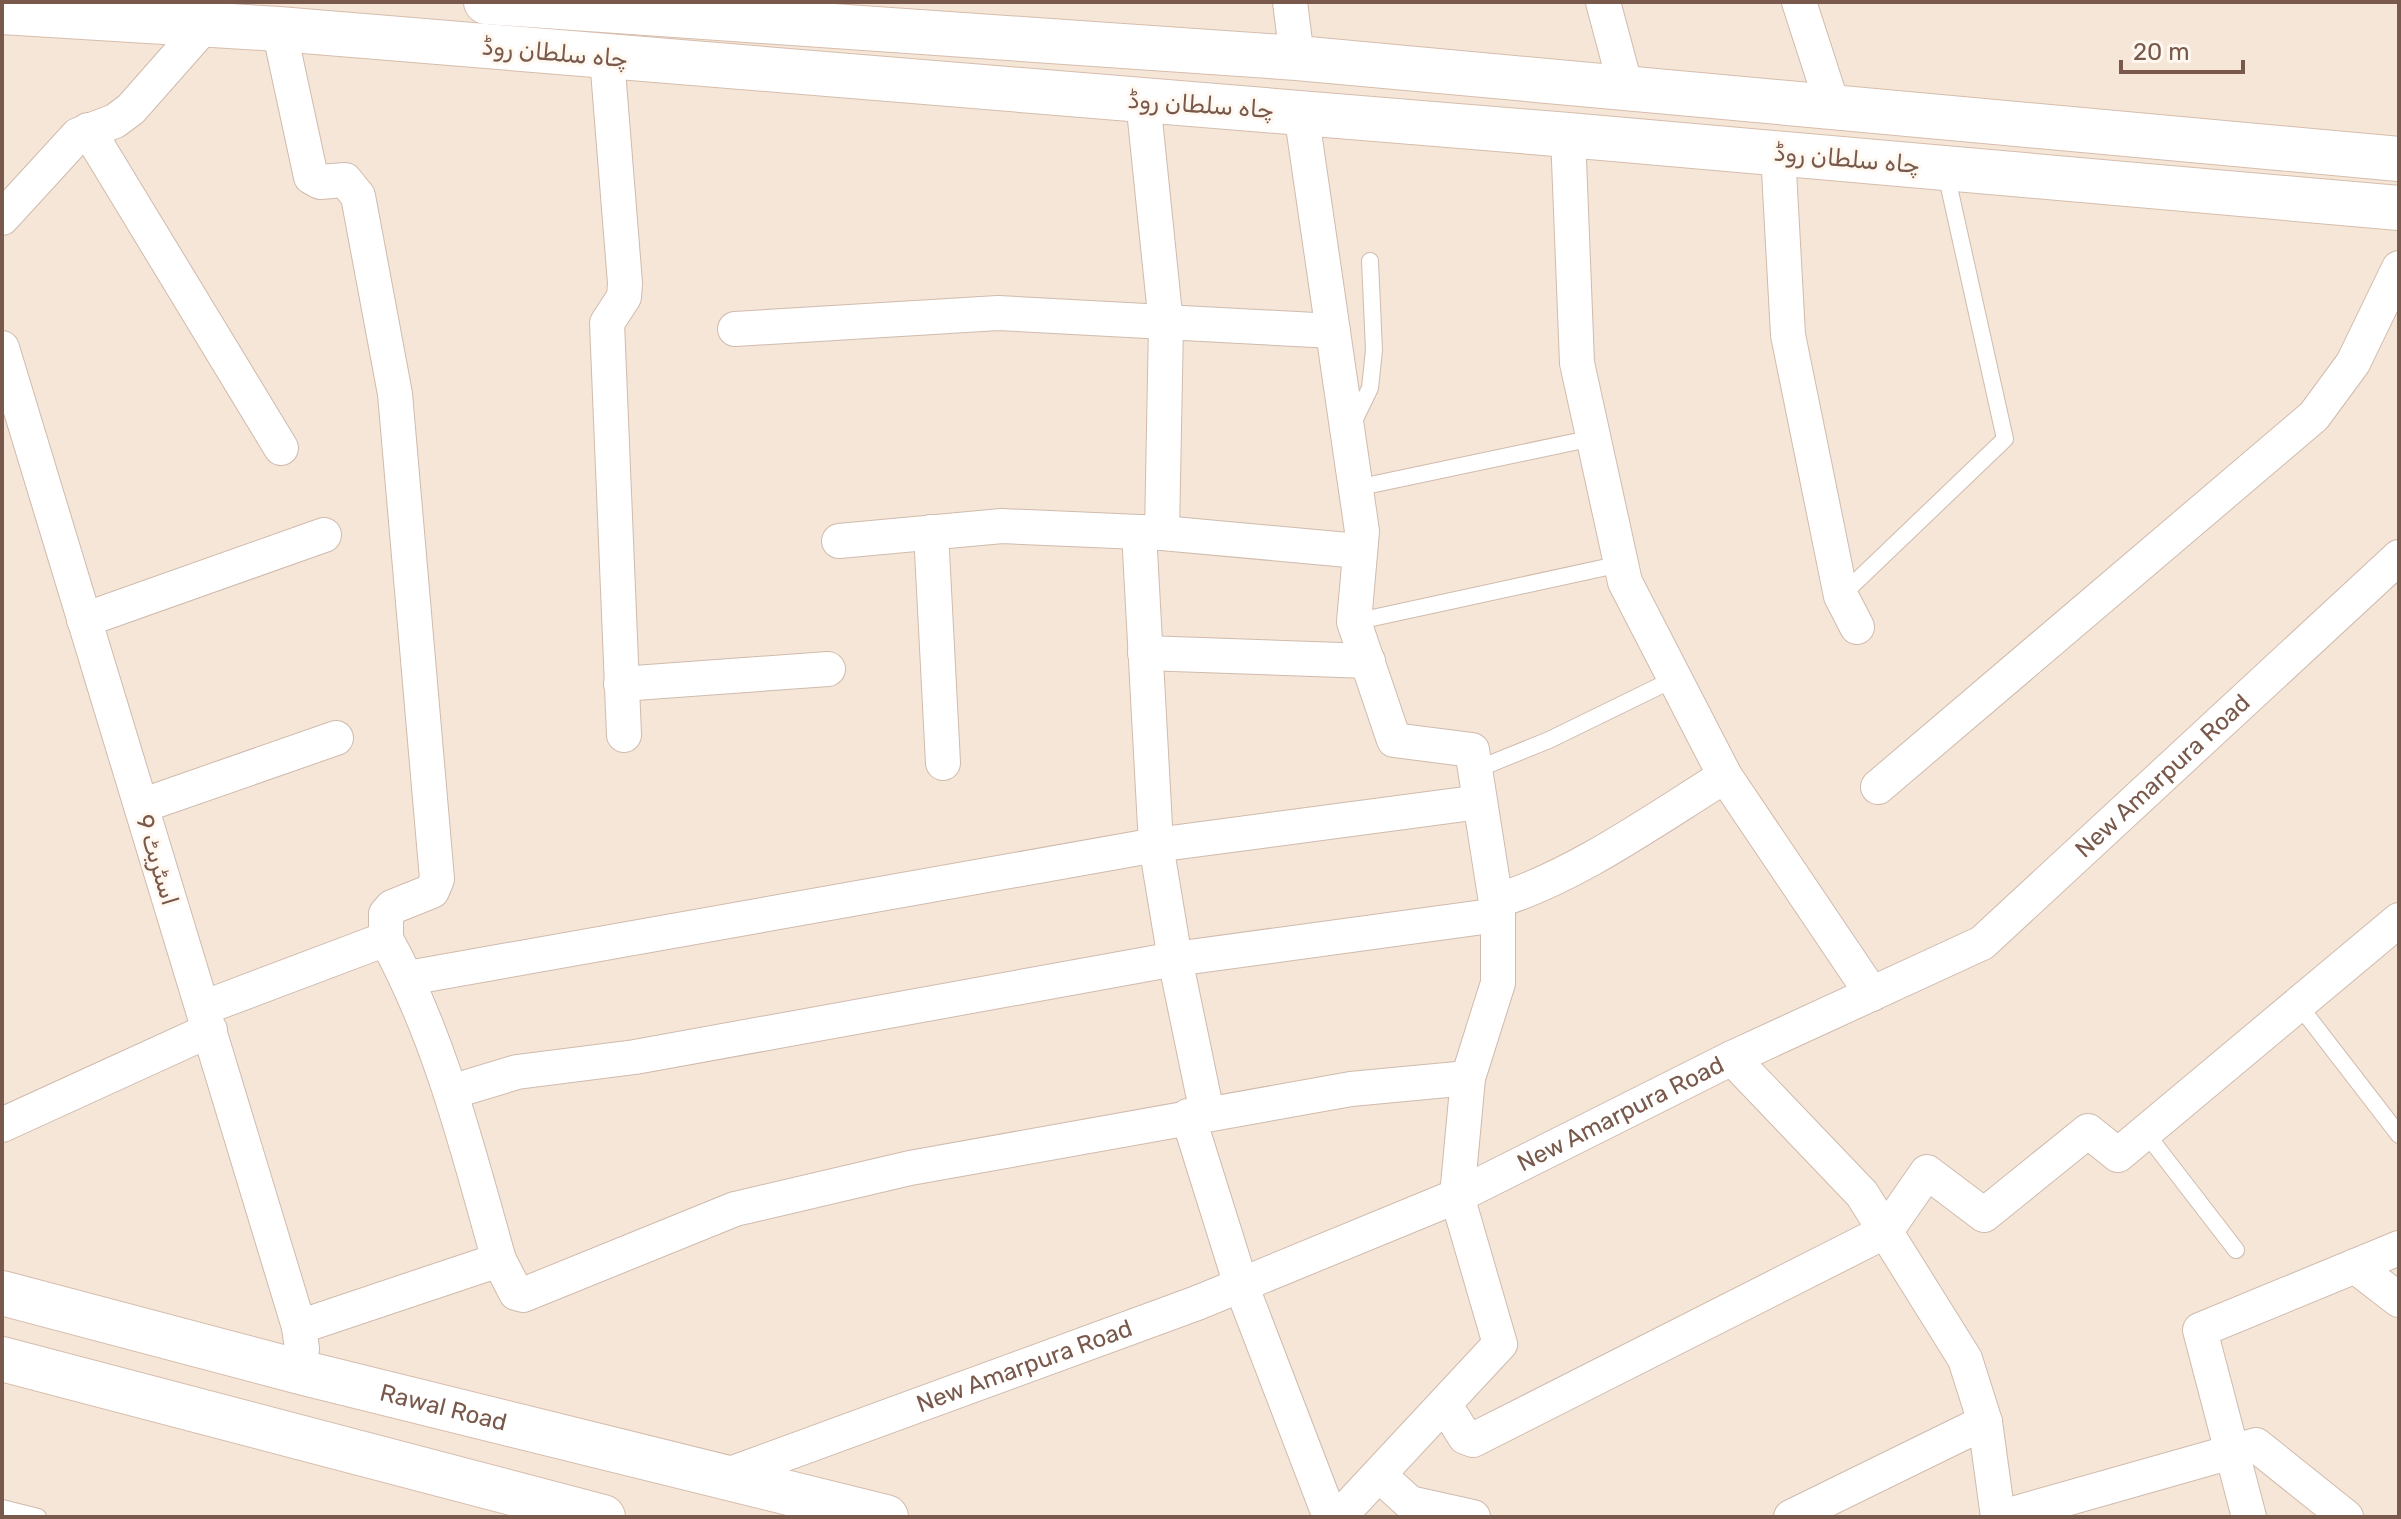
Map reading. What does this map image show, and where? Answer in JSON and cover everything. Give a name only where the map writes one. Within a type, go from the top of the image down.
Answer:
[{"type":"main road","name":"چاہ سلطان روڈ","points":[[486,2],[665,8],[1297,58],[2399,159]]},
{"type":"main road","name":"چاہ سلطان روڈ","points":[[2,12],[279,29],[1301,112],[2399,208]]},
{"type":"main road","name":"Rawal Road","points":[[2,1293],[304,1373],[886,1517]]},
{"type":"main road","points":[[2,1359],[603,1517]]},
{"type":"street","points":[[1290,2],[1297,58]]},
{"type":"street","points":[[1603,2],[1626,88]]},
{"type":"street","points":[[1799,2],[1833,107]]},
{"type":"street","points":[[2,218],[78,135],[115,121],[131,109],[206,24]]},
{"type":"street","points":[[279,29],[311,177],[320,182],[345,180],[358,196],[395,394],[437,879],[432,891],[392,907],[386,914],[386,939],[408,978],[451,1092],[499,1260],[516,1293],[523,1295],[735,1209],[910,1168],[1351,1089],[1468,1078]]},
{"type":"street","points":[[607,58],[625,283],[624,297],[607,323],[624,735]]},
{"type":"street","points":[[1143,100],[1166,324],[1150,532],[1145,653],[1156,845],[1198,1114],[1241,1285],[1330,1517]]},
{"type":"street","points":[[1301,112],[1362,531],[1354,622],[1394,740],[1472,750],[1497,908],[1498,983],[1468,1078],[1457,1196],[1500,1344],[1339,1517]]},
{"type":"street","points":[[88,130],[281,448]]},
{"type":"street","points":[[1568,135],[1577,363],[1625,582],[1725,776],[1872,994]]},
{"type":"street","points":[[1778,153],[1788,335],[1841,596],[1857,627]]},
{"type":"street","points":[[1878,787],[2314,416],[2353,363],[2399,268]]},
{"type":"street","points":[[735,329],[998,313],[1333,331]]},
{"type":"street","name":"اسٹریٹ 9","points":[[2,348],[299,1327],[304,1373]]},
{"type":"street","points":[[839,541],[1002,526],[1150,532],[1359,551]]},
{"type":"street","points":[[931,532],[943,763]]},
{"type":"street","points":[[84,620],[324,535]]},
{"type":"street","name":"New Amarpura Road","points":[[722,1477],[1241,1285],[1457,1196],[1732,1058],[1982,943],[2399,557]]},
{"type":"street","points":[[1145,653],[1368,661]]},
{"type":"street","points":[[621,684],[828,669]]},
{"type":"street","points":[[141,806],[336,738]]},
{"type":"street","points":[[451,1092],[517,1072],[635,1057],[1175,959],[1497,908],[1517,894],[1623,839],[1725,776]]},
{"type":"street","points":[[408,978],[1478,786]]},
{"type":"street","points":[[1445,1405],[1465,1437],[1473,1440],[1886,1231],[1927,1172],[1984,1215],[2088,1131],[2118,1155],[2399,920]]},
{"type":"street","points":[[2,1125],[206,1019],[386,939]]},
{"type":"street","points":[[1732,1058],[1862,1194],[1965,1359],[1985,1422],[2000,1517],[2256,1445],[2346,1517]]},
{"type":"street","points":[[2249,1517],[2200,1330],[2399,1248]]},
{"type":"street","points":[[299,1327],[499,1260]]},
{"type":"street","points":[[2355,1266],[2399,1300]]},
{"type":"street","points":[[1791,1517],[1985,1422]]},
{"type":"street","points":[[1379,1475],[1410,1503],[1473,1517]]},
{"type":"lane","points":[[1841,596],[2005,439],[1944,168]]},
{"type":"lane","points":[[1348,434],[1370,388],[1374,350],[1370,261]]},
{"type":"lane","points":[[1356,488],[1593,438]]},
{"type":"lane","points":[[1354,622],[1621,564]]},
{"type":"lane","points":[[1478,786],[1549,740],[1674,679]]},
{"type":"lane","points":[[2298,1004],[2399,1135]]},
{"type":"lane","points":[[2145,1132],[2236,1250]]},
{"type":"lane","points":[[2,1508],[38,1517]]},
{"type":"shaded area","points":[[2,2],[2399,2],[2399,1517],[2,1517]]}]
